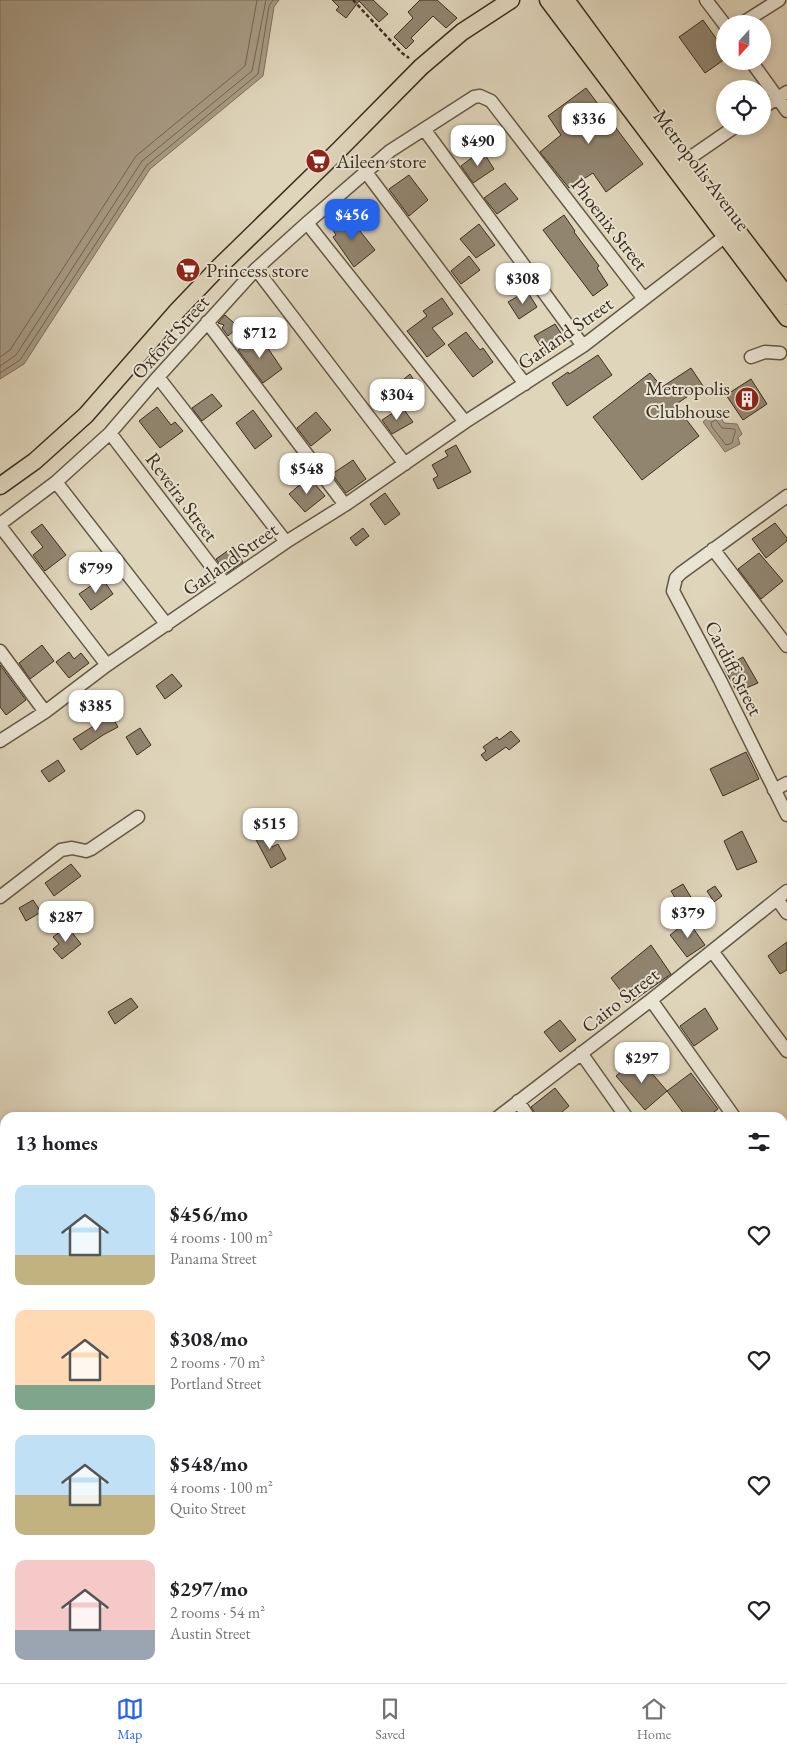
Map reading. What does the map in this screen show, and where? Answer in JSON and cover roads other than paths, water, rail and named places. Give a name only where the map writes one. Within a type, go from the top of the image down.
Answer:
[{"type":"main road","points":[[0,486],[41,455],[86,415],[219,267],[339,150],[420,67],[462,32],[511,0]]},
{"type":"main road","name":"Metropolis Avenue","points":[[548,0],[680,165],[730,232],[787,318]]},
{"type":"main road","name":"Metropolis Avenue","points":[[566,0],[680,165]]},
{"type":"main road","name":"Metropolis Avenue","points":[[730,232],[787,296]]},
{"type":"street","points":[[706,0],[717,15]]},
{"type":"street","points":[[755,15],[779,0]]},
{"type":"street","points":[[759,70],[782,95],[787,110]]},
{"type":"street","points":[[771,102],[782,95]]},
{"type":"street","name":"Oxford Street","points":[[0,525],[56,482],[110,433],[256,269],[365,171],[390,151],[474,97],[485,97],[491,101]]},
{"type":"street","name":"Phoenix Street","points":[[491,101],[644,299]]},
{"type":"street","points":[[424,130],[583,346]]},
{"type":"street","points":[[680,165],[723,135]]},
{"type":"street","points":[[365,171],[525,384]]},
{"type":"street","points":[[307,223],[465,422]]},
{"type":"street","name":"Garland Street","points":[[0,741],[46,712],[107,665],[286,542],[345,505],[465,422],[583,346],[730,232]]},
{"type":"street","points":[[256,269],[405,464]]},
{"type":"street","points":[[207,322],[345,505]]},
{"type":"street","points":[[750,357],[765,352],[780,353]]},
{"type":"street","points":[[158,377],[286,542]]},
{"type":"street","name":"Reveira Street","points":[[110,433],[225,584]]},
{"type":"street","points":[[56,482],[167,625]]},
{"type":"street","points":[[785,501],[713,549],[787,646]]},
{"type":"street","points":[[0,525],[107,665]]},
{"type":"street","name":"Cardiff Street","points":[[713,549],[676,578],[673,591],[720,680],[787,815]]},
{"type":"street","points":[[0,651],[46,712]]},
{"type":"street","points":[[774,790],[787,783]]},
{"type":"street","points":[[0,897],[61,850],[72,848],[86,851],[91,849],[138,816]]},
{"type":"street","points":[[782,895],[787,913]]},
{"type":"street","name":"Cairo Street","points":[[504,1112],[652,1000],[782,895]]},
{"type":"street","points":[[712,950],[787,1051]]},
{"type":"street","points":[[652,1000],[731,1112]]},
{"type":"street","points":[[581,1053],[623,1112]]},
{"type":"street","points":[[518,1101],[525,1112]]},
{"type":"water","points":[[0,0],[279,0],[274,7],[263,76],[150,169],[24,364],[0,379]]},
{"type":"water","points":[[717,411],[724,423],[737,424],[742,434],[738,438],[740,444],[725,452],[703,422]]},
{"type":"place","name":"Aileen store","points":[[318,161]]},
{"type":"place","name":"Princess store","points":[[188,270]]},
{"type":"place","name":"Metropolis Clubhouse","points":[[747,399]]}]
